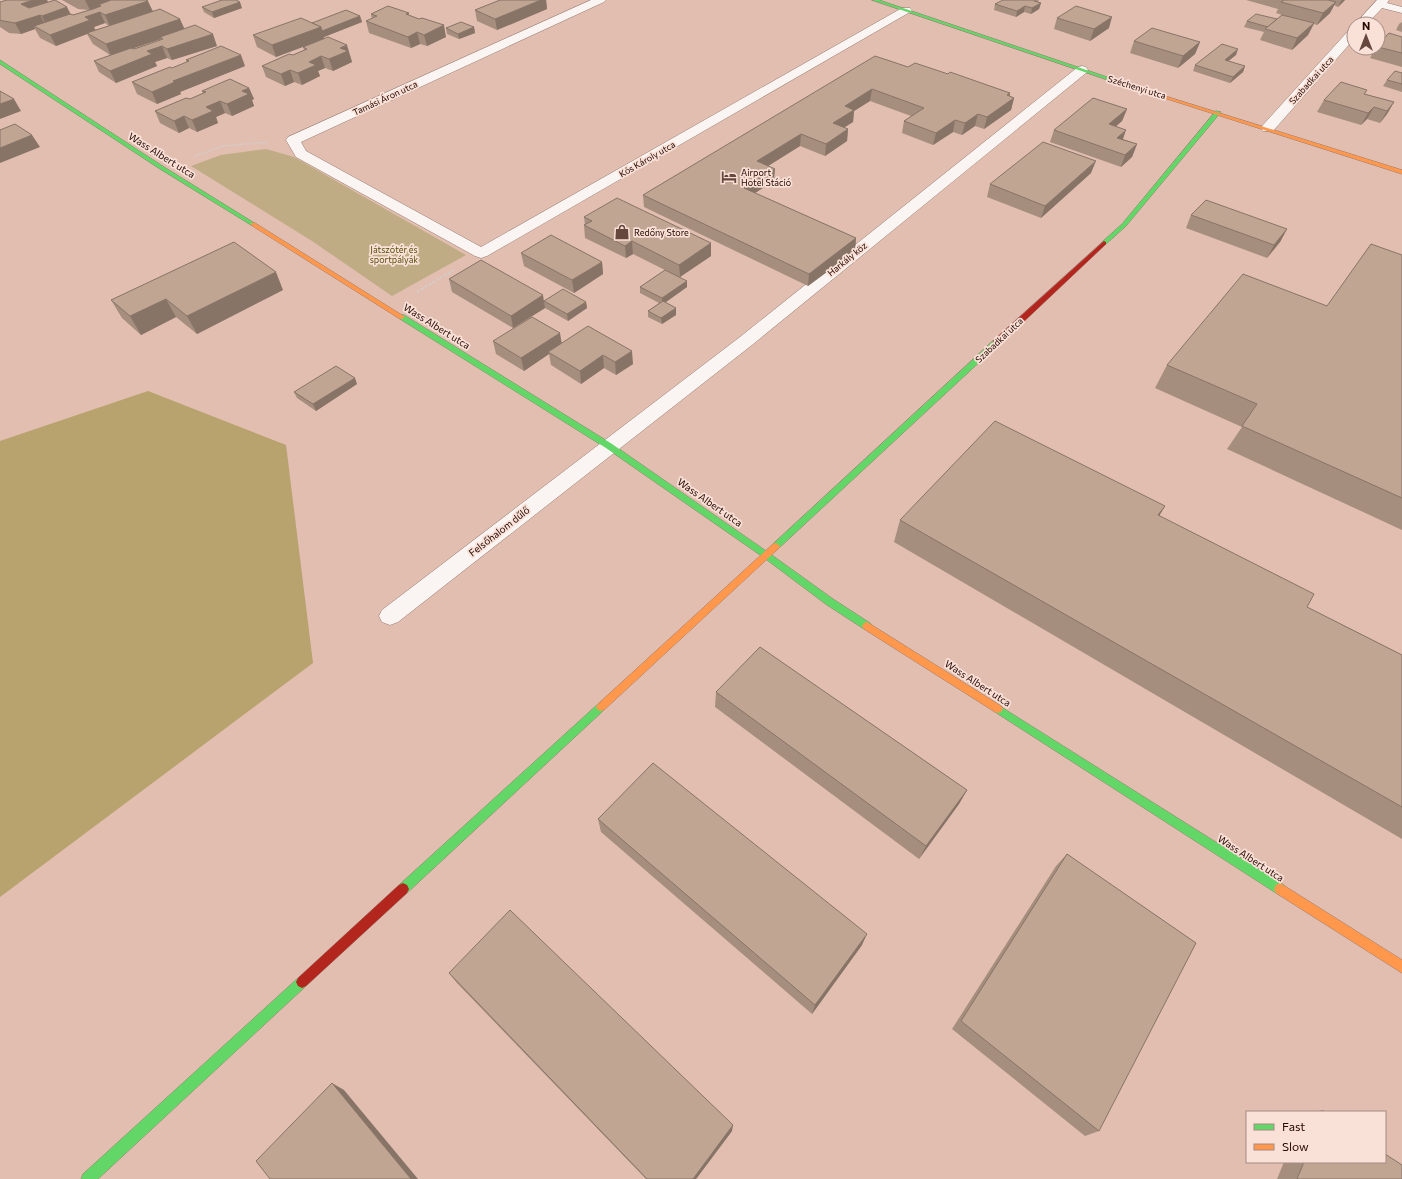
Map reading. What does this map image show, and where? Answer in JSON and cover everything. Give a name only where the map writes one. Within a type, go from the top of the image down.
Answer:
[{"type":"street","name":"Tamási Áron utca","points":[[293,140],[600,0]]},
{"type":"street","name":"Széchenyi utca","points":[[874,0],[1082,70],[1218,112],[1402,172]]},
{"type":"street","points":[[1368,16],[1381,2],[1402,10]]},
{"type":"street","name":"Kós Károly utca","points":[[482,254],[906,10]]},
{"type":"street","name":"Szabadkai utca","points":[[1268,128],[1346,41]]},
{"type":"street","name":"Wass Albert utca","points":[[0,62],[162,168],[609,446],[766,555],[830,602],[1402,967]]},
{"type":"street","name":"Harkály köz","points":[[609,446],[746,341],[1082,70]]},
{"type":"street","name":"Szabadkai utca","points":[[88,1179],[1124,225],[1218,112]]},
{"type":"street","points":[[293,140],[301,154],[482,254]]},
{"type":"street","name":"Felsőhalom dűlő","points":[[390,616],[609,446]]},
{"type":"path","points":[[162,168],[223,146],[293,140]]},
{"type":"path","points":[[390,309],[482,254]]},
{"type":"green space","name":"Játszótér és sportpályák","points":[[266,149],[294,157],[466,255],[392,296],[312,241],[191,166],[221,155]]},
{"type":"shaded area","points":[[148,391],[286,445],[313,663],[0,897],[0,441]]},
{"type":"building","points":[[7,0],[33,0],[21,4],[29,8],[55,0],[67,7],[42,16],[40,15],[15,23],[0,20],[0,2]]},
{"type":"building","points":[[111,0],[148,1],[105,15],[100,12],[85,17],[90,20],[50,35],[34,26],[70,14],[73,15],[93,9],[101,6],[98,5]]},
{"type":"building","points":[[222,0],[236,0],[240,2],[212,12],[202,7]]},
{"type":"building","points":[[500,0],[541,0],[495,19],[475,10]]},
{"type":"building","points":[[1003,0],[1035,0],[1034,1],[1041,3],[1032,8],[1025,6],[1017,11],[995,4]]},
{"type":"building","points":[[1284,0],[1328,0],[1336,2],[1323,13],[1281,2]]},
{"type":"building","points":[[388,6],[409,13],[406,14],[419,19],[422,18],[444,25],[424,35],[417,32],[408,37],[366,21],[377,16],[371,14]]},
{"type":"building","points":[[1076,6],[1112,17],[1094,29],[1057,18]]},
{"type":"building","points":[[160,9],[180,19],[106,44],[87,33]]},
{"type":"building","points":[[346,10],[360,16],[322,31],[321,27],[312,23]]},
{"type":"building","points":[[1256,14],[1277,19],[1268,27],[1247,21]]},
{"type":"building","points":[[1282,15],[1314,23],[1297,38],[1265,29]]},
{"type":"building","points":[[301,18],[321,27],[272,45],[253,35]]},
{"type":"building","points":[[461,22],[474,27],[458,34],[446,28]]},
{"type":"building","points":[[195,25],[213,34],[167,49],[162,46],[147,51],[152,54],[110,71],[94,61],[163,39],[160,37]]},
{"type":"building","points":[[1152,28],[1200,42],[1183,56],[1134,41]]},
{"type":"building","points":[[1389,33],[1402,37],[1402,53],[1386,49],[1386,36]]},
{"type":"building","points":[[328,37],[347,45],[340,48],[348,51],[329,59],[321,56],[309,62],[316,65],[298,73],[290,70],[281,74],[262,66],[289,54],[293,55],[307,49],[303,47]]},
{"type":"building","points":[[1222,44],[1238,49],[1225,60],[1245,66],[1233,77],[1195,65]]},
{"type":"building","points":[[221,46],[241,55],[173,81],[175,82],[152,92],[132,82],[170,67],[172,68],[189,61],[186,60]]},
{"type":"building","name":"Airport Hotel Stáció","points":[[875,56],[908,67],[915,63],[948,74],[950,72],[1010,93],[1007,95],[1014,98],[987,117],[978,114],[965,123],[955,120],[936,133],[904,121],[924,108],[872,89],[845,106],[854,110],[833,123],[848,129],[826,144],[801,134],[757,161],[775,169],[744,188],[856,238],[809,274],[643,195]]},
{"type":"building","points":[[1395,71],[1402,73],[1402,84],[1387,80]]},
{"type":"building","points":[[230,79],[249,88],[242,91],[249,94],[227,104],[220,101],[206,107],[213,111],[192,120],[184,116],[174,121],[155,111],[186,98],[190,99],[206,92],[202,91]]},
{"type":"building","points":[[1341,82],[1367,90],[1364,94],[1394,102],[1387,111],[1374,107],[1368,113],[1324,100]]},
{"type":"building","points":[[0,91],[14,99],[0,104]]},
{"type":"building","points":[[1093,98],[1127,109],[1109,124],[1126,130],[1117,138],[1137,144],[1125,155],[1054,130]]},
{"type":"building","points":[[15,124],[32,135],[0,148],[0,130]]},
{"type":"building","points":[[1043,142],[1096,161],[1045,206],[990,184]]},
{"type":"building","points":[[617,198],[711,243],[679,265],[632,241],[625,246],[584,225],[592,221],[584,217]]},
{"type":"building","points":[[1206,200],[1287,229],[1274,245],[1191,215]]},
{"type":"building","points":[[551,235],[602,262],[572,280],[521,253]]},
{"type":"building","points":[[234,242],[276,272],[187,316],[166,299],[130,316],[111,300]]},
{"type":"building","points":[[1371,244],[1402,255],[1402,498],[1242,426],[1257,404],[1167,365],[1243,274],[1327,306]]},
{"type":"building","points":[[481,260],[543,295],[511,316],[449,279]]},
{"type":"building","points":[[665,270],[687,281],[662,298],[640,287]]},
{"type":"building","points":[[563,289],[586,302],[567,314],[544,301]]},
{"type":"building","points":[[663,301],[676,308],[661,318],[648,311]]},
{"type":"building","points":[[532,317],[560,333],[521,358],[493,341]]},
{"type":"building","points":[[588,326],[632,351],[615,362],[603,355],[580,371],[548,352]]},
{"type":"building","points":[[336,366],[355,378],[313,404],[294,392]]},
{"type":"building","points":[[995,421],[1165,506],[1158,515],[1314,594],[1307,607],[1402,655],[1402,807],[900,520]]},
{"type":"building","points":[[760,647],[967,790],[926,846],[716,692]]},
{"type":"building","points":[[653,763],[867,934],[815,1005],[598,819]]},
{"type":"building","points":[[1067,854],[1196,943],[1099,1131],[961,1021]]},
{"type":"building","points":[[510,910],[733,1125],[693,1179],[647,1179],[449,973]]},
{"type":"building","points":[[332,1083],[411,1179],[270,1179],[256,1161]]},
{"type":"building","points":[[1386,1155],[1402,1165],[1402,1179],[1297,1179],[1304,1163],[1386,1163]]},
{"type":"traffic: fast","points":[[874,0],[1116,81]]},
{"type":"traffic: fast","points":[[0,62],[162,168],[253,224]]},
{"type":"traffic: fast","points":[[1104,243],[1124,225],[1218,112]]},
{"type":"traffic: fast","points":[[402,317],[609,446],[766,555],[830,602],[867,626]]},
{"type":"traffic: fast","points":[[776,546],[996,343]]},
{"type":"traffic: fast","points":[[403,889],[601,707]]},
{"type":"traffic: fast","points":[[998,709],[1280,889]]},
{"type":"traffic: fast","points":[[88,1179],[302,982]]},
{"type":"traffic: slow","points":[[1116,81],[1402,172]]},
{"type":"traffic: slow","points":[[253,224],[402,317]]},
{"type":"traffic: slow","points":[[601,707],[776,546]]},
{"type":"traffic: slow","points":[[867,626],[998,709]]},
{"type":"traffic: slow","points":[[1280,889],[1402,967]]},
{"type":"traffic: jam","points":[[996,343],[1104,243]]},
{"type":"traffic: jam","points":[[302,982],[403,889]]},
{"type":"place","name":"Airport Hotel Stáció","points":[[729,177]]},
{"type":"place","name":"Redőny Store","points":[[622,232]]}]
